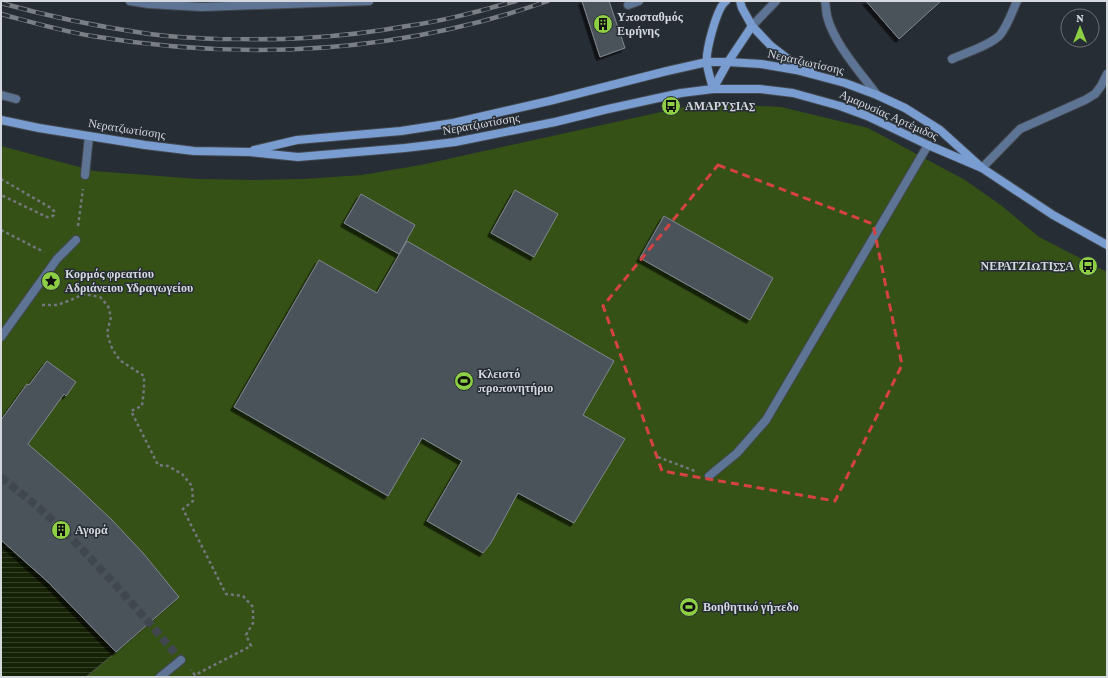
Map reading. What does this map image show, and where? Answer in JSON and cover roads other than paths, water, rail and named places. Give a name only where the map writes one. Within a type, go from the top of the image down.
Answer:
[{"type":"main road","points":[[740,1],[742,8],[752,26],[779,53],[821,76]]},
{"type":"main road","points":[[713,88],[707,62],[708,47],[717,15],[724,2]]},
{"type":"main road","points":[[713,88],[752,26]]},
{"type":"main road","name":"Νερατζιωτίσσης","points":[[250,152],[297,140],[401,131],[453,123],[707,62],[761,64],[796,70],[821,76],[877,95]]},
{"type":"main road","name":"Νερατζιωτίσσης","points":[[1,120],[89,136],[194,151],[250,152],[298,157],[405,148],[455,142],[713,88]]},
{"type":"main road","name":"Αμαρυσίας Αρτέμιδος","points":[[713,88],[776,90],[818,99],[867,116],[928,145],[982,168]]},
{"type":"main road","name":"Αμαρυσίας Αρτέμιδος","points":[[877,95],[905,108],[940,130],[982,168],[1053,215],[1107,245]]},
{"type":"street","points":[[130,1],[149,4],[202,6],[369,1]]},
{"type":"street","points":[[628,5],[639,1]]},
{"type":"street","points":[[752,26],[776,1]]},
{"type":"street","points":[[825,1],[827,17],[833,33],[841,47],[877,95]]},
{"type":"street","points":[[952,59],[991,42],[999,36],[1018,1]]},
{"type":"street","points":[[982,168],[1020,129],[1094,94],[1101,86],[1107,74]]},
{"type":"street","points":[[1,95],[16,99]]},
{"type":"street","points":[[85,175],[89,136]]},
{"type":"street","points":[[709,476],[737,453],[766,420],[928,145]]},
{"type":"street","points":[[1,337],[57,259],[76,240]]},
{"type":"street","points":[[160,677],[181,660]]},
{"type":"tunnel","points":[[1,477],[37,506],[75,542],[129,600],[181,660]]},
{"type":"railway","points":[[1,3],[71,20],[152,34],[218,39],[294,39],[356,34],[421,24],[448,19],[516,1]]},
{"type":"railway","points":[[1,14],[80,34],[150,44],[208,49],[266,50],[323,48],[379,42],[436,32],[492,18],[548,1]]},
{"type":"place","name":"Υποσταθμός Ειρήνης","points":[[603,24]]},
{"type":"place","name":"ΑΜΑΡΥΣΙΑΣ","points":[[671,106]]},
{"type":"place","name":"ΝΕΡΑΤΖΙΩΤΙΣΣΑ","points":[[1088,266]]},
{"type":"place","name":"Κορμός φρεατίου Αδριάνειου Υδραγωγείου","points":[[51,281]]},
{"type":"place","name":"Κλειστό προπονητήριο","points":[[464,381]]},
{"type":"place","name":"Αγορά","points":[[61,530]]},
{"type":"place","name":"Βοηθητικό γήπεδο","points":[[689,607]]}]
